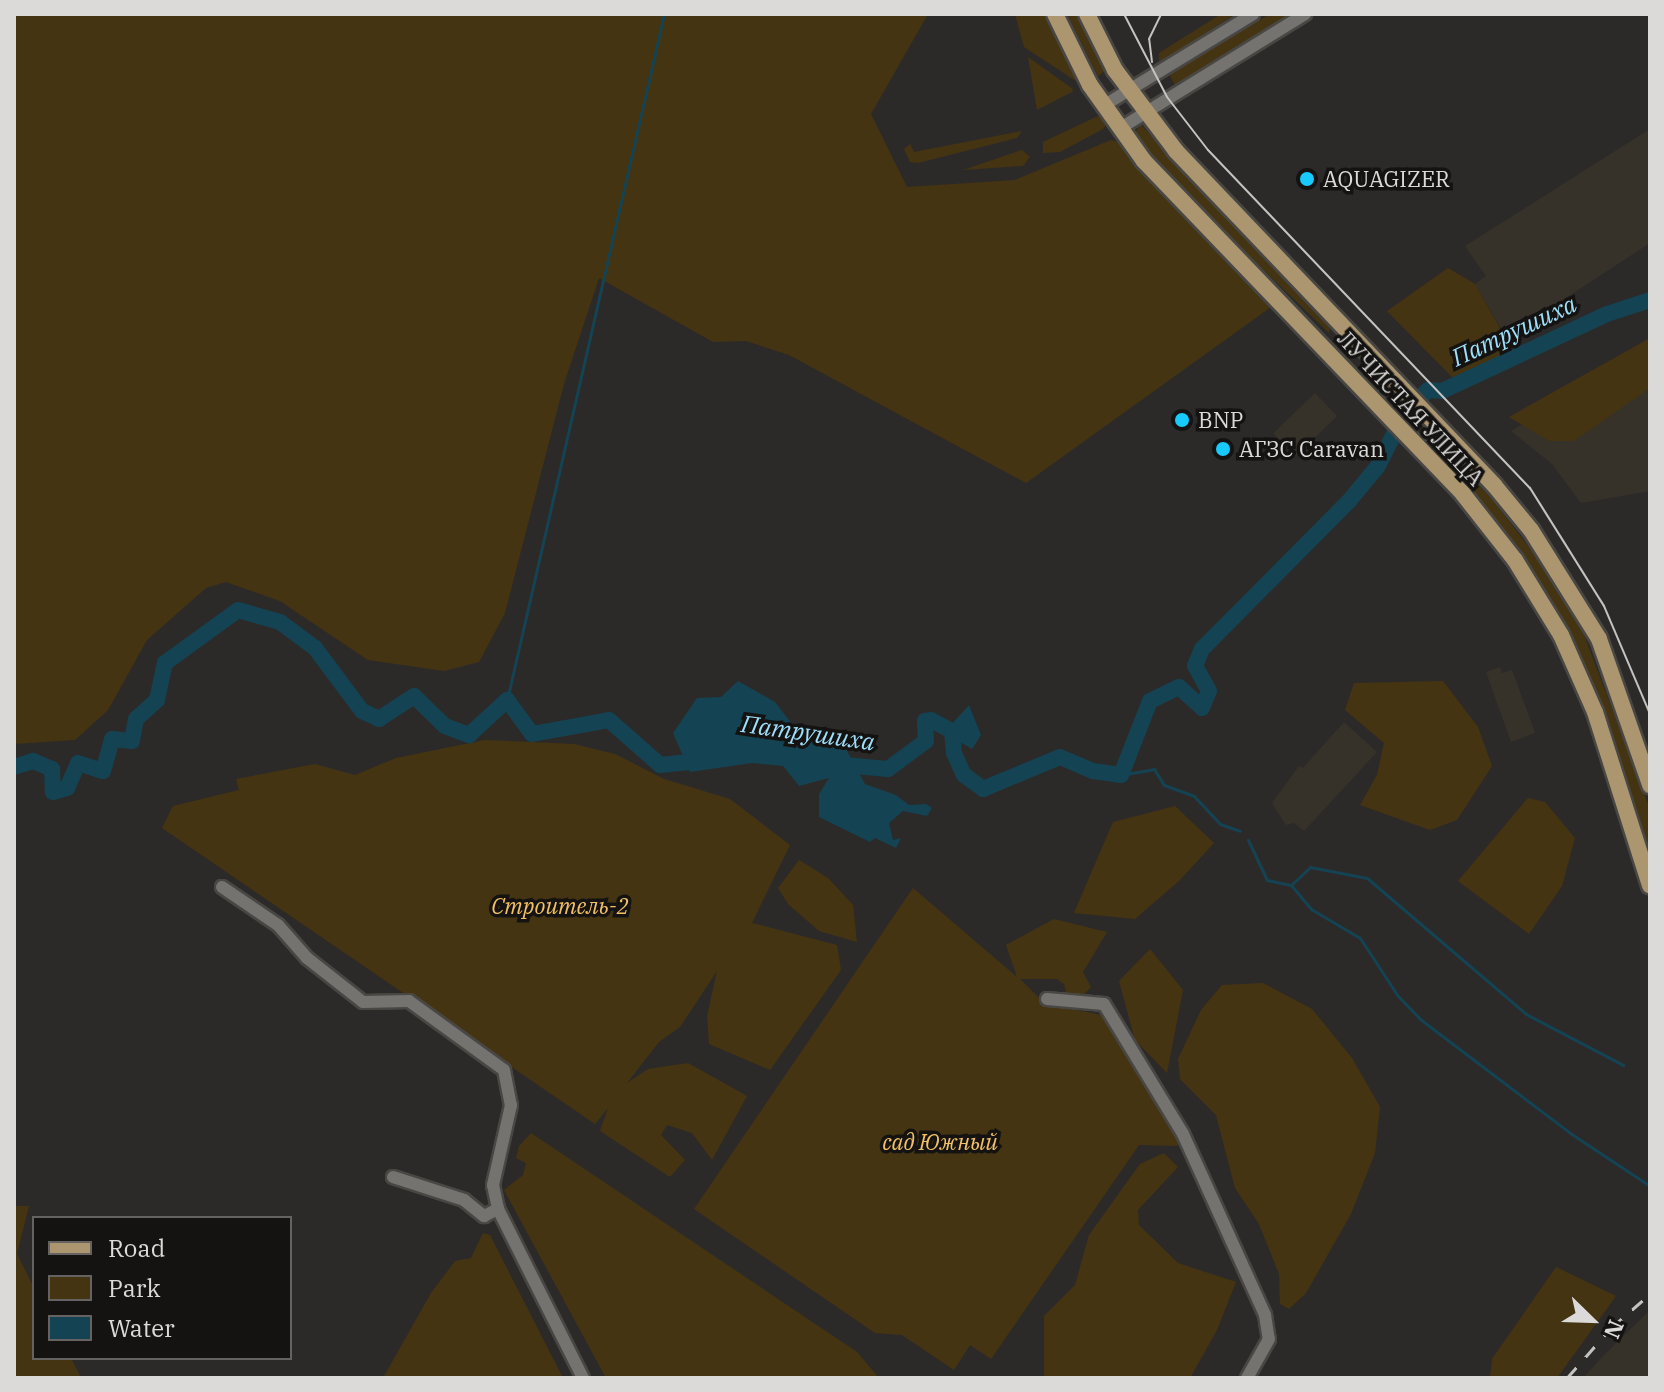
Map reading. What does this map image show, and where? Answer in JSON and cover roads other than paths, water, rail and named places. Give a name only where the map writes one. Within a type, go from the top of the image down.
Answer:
[{"type":"main road","name":"ЛУЧИСТАЯ УЛИЦА","points":[[1055,14],[1103,106],[1119,129],[1421,450],[1503,543],[1561,635],[1595,712],[1650,885]]},
{"type":"main road","name":"ЛУЧИСТАЯ УЛИЦА","points":[[1087,14],[1128,90],[1144,112],[1253,236],[1432,418],[1522,519],[1584,610],[1619,687],[1650,785]]},
{"type":"street","points":[[1103,106],[1253,14]]},
{"type":"street","points":[[1119,129],[1305,14]]},
{"type":"street","points":[[222,887],[278,925],[307,958],[363,1002],[409,1001],[504,1070],[511,1105],[493,1185],[498,1209],[583,1378]]},
{"type":"street","points":[[1047,999],[1104,1004],[1183,1134],[1265,1315],[1269,1339],[1247,1378]]},
{"type":"street","points":[[393,1177],[464,1200],[484,1216],[498,1209]]},
{"type":"water","points":[[738,681],[775,702],[795,728],[839,736],[865,784],[896,795],[909,805],[926,804],[932,808],[927,816],[903,811],[889,823],[893,840],[901,838],[896,848],[875,838],[870,842],[819,817],[819,794],[829,778],[799,786],[783,766],[752,763],[690,772],[673,733],[697,698],[721,697]]},
{"type":"water","points":[[969,705],[981,735],[972,749],[953,738],[950,744],[945,726],[950,726]]},
{"type":"waterway","points":[[507,700],[664,14]]},
{"type":"waterway","name":"Патрушиха","points":[[834,764],[888,769],[926,741],[925,721],[931,720],[952,731],[954,753],[964,775],[983,789],[1060,757],[1093,771],[1121,775],[1150,701],[1179,687],[1202,708],[1209,691],[1195,666],[1202,649],[1349,501],[1378,466],[1404,414],[1428,390],[1442,391],[1607,314],[1650,300]]},
{"type":"waterway","name":"Патрушиха","points":[[14,767],[33,761],[52,769],[53,792],[67,788],[78,763],[103,771],[112,739],[132,741],[136,719],[157,700],[165,663],[238,610],[280,622],[315,648],[362,711],[379,719],[414,696],[445,726],[469,735],[507,700],[532,734],[609,720],[660,765],[689,762],[706,751]]},
{"type":"waterway","points":[[1121,775],[1154,769],[1164,785],[1194,796],[1220,824],[1240,831]]},
{"type":"waterway","points":[[1248,840],[1267,880],[1291,885],[1310,867],[1367,878],[1526,1014],[1623,1065]]},
{"type":"waterway","points":[[1291,885],[1311,909],[1360,938],[1398,996],[1420,1019],[1570,1133],[1650,1186]]},
{"type":"tram line","points":[[1124,14],[1167,97],[1208,150],[1530,488],[1604,606],[1650,714]]},
{"type":"tram line","points":[[1152,62],[1149,39],[1161,14]]},
{"type":"railway","points":[[1567,1378],[1611,1328],[1650,1294]]},
{"type":"place","name":"AQUAGIZER","points":[[1307,179]]},
{"type":"place","name":"BNP","points":[[1182,420]]},
{"type":"place","name":"АГЗС Caravan","points":[[1223,449]]},
{"type":"park label","name":"Строитель-2","points":[[560,906]]},
{"type":"park label","name":"сад Южный","points":[[940,1142]]}]
